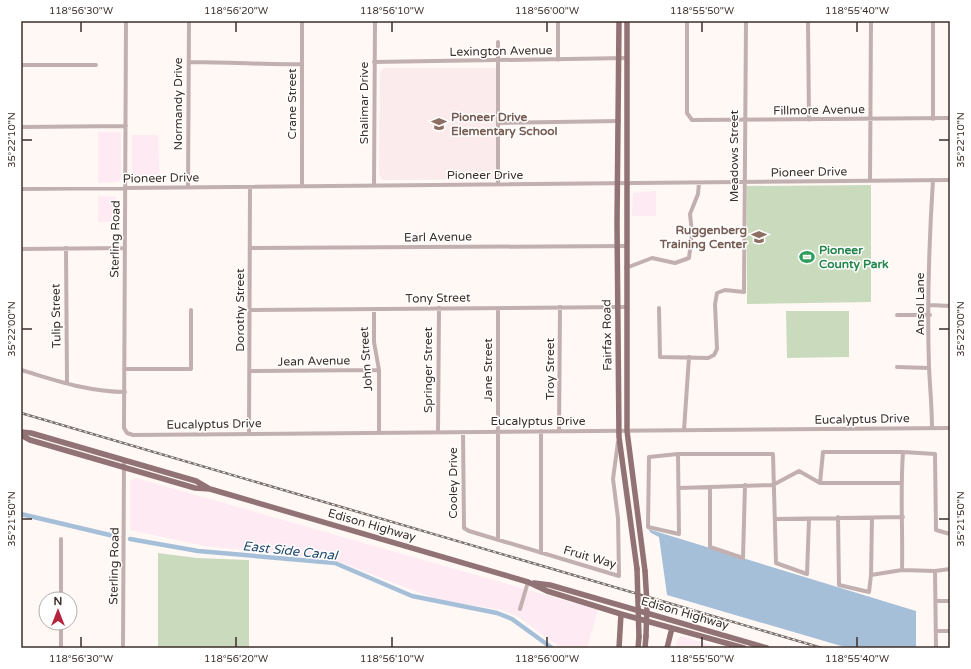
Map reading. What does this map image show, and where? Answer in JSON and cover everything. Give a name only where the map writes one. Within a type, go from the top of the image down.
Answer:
[{"type":"main road","name":"Fairfax Road","points":[[619,21],[619,184],[617,245],[619,434],[637,569],[638,648]]},
{"type":"main road","name":"Fairfax Road","points":[[627,21],[627,431],[645,571],[647,604],[645,648]]},
{"type":"main road","name":"Edison Highway","points":[[21,434],[31,433],[124,460],[196,481],[210,489]]},
{"type":"main road","name":"Edison Highway","points":[[21,434],[30,440],[194,488],[210,489],[528,582],[550,585],[767,648]]},
{"type":"main road","name":"Edison Highway","points":[[528,582],[547,591],[621,614],[744,648]]},
{"type":"main road","points":[[619,648],[621,614]]},
{"type":"main road","points":[[667,648],[672,628]]},
{"type":"street","name":"Sterling Road","points":[[126,21],[124,428],[127,433]]},
{"type":"street","name":"Normandy Drive","points":[[188,187],[189,21]]},
{"type":"street","name":"Crane Street","points":[[302,21],[302,186]]},
{"type":"street","name":"Shalimar Drive","points":[[374,186],[375,21]]},
{"type":"street","points":[[558,21],[558,60]]},
{"type":"street","name":"Fillmore Avenue","points":[[687,21],[687,113],[692,120],[950,118]]},
{"type":"street","name":"Meadows Street","points":[[689,357],[708,358],[714,355],[717,349],[715,304],[716,296],[720,291],[744,292],[746,21]]},
{"type":"street","points":[[808,21],[809,120]]},
{"type":"street","points":[[870,181],[871,21]]},
{"type":"street","points":[[932,119],[933,21]]},
{"type":"street","points":[[498,42],[498,184]]},
{"type":"street","name":"Lexington Avenue","points":[[374,62],[627,58]]},
{"type":"street","points":[[188,62],[234,62],[253,65],[302,64]]},
{"type":"street","points":[[21,65],[96,65]]},
{"type":"street","points":[[498,123],[619,121]]},
{"type":"street","points":[[21,127],[126,126]]},
{"type":"street","name":"Ansol Lane","points":[[932,428],[932,395],[929,368],[933,180]]},
{"type":"street","name":"Pioneer Drive","points":[[21,189],[950,180]]},
{"type":"street","points":[[626,268],[652,258],[675,263],[689,258],[692,234],[690,214],[698,194],[699,183]]},
{"type":"street","name":"Dorothy Street","points":[[249,434],[250,187]]},
{"type":"street","name":"Earl Avenue","points":[[250,248],[626,246]]},
{"type":"street","name":"Tulip Street","points":[[66,248],[67,383]]},
{"type":"street","points":[[21,249],[125,248]]},
{"type":"street","points":[[930,305],[950,306]]},
{"type":"street","name":"Troy Street","points":[[559,431],[560,307]]},
{"type":"street","name":"Tony Street","points":[[250,310],[626,307]]},
{"type":"street","name":"Springer Street","points":[[438,432],[439,308]]},
{"type":"street","name":"Jane Street","points":[[498,308],[498,540]]},
{"type":"street","points":[[659,308],[660,357],[689,357],[684,430]]},
{"type":"street","name":"John Street","points":[[374,309],[374,342],[379,370],[379,432]]},
{"type":"street","points":[[124,369],[191,369],[191,310]]},
{"type":"street","points":[[897,315],[930,315]]},
{"type":"street","points":[[897,367],[929,368]]},
{"type":"street","points":[[21,370],[97,391],[125,392]]},
{"type":"street","name":"Jean Avenue","points":[[250,371],[379,370]]},
{"type":"street","name":"Eucalyptus Drive","points":[[127,433],[133,435],[559,431],[619,434],[627,431],[950,428]]},
{"type":"street","points":[[541,554],[542,431]]},
{"type":"street","name":"Cooley Drive","points":[[463,432],[463,524],[464,528],[469,531]]},
{"type":"street","name":"Fruit Way","points":[[469,531],[541,554],[619,576],[618,518],[614,473],[619,434]]},
{"type":"street","points":[[820,484],[823,452],[903,452],[935,454],[936,530],[950,534]]},
{"type":"street","points":[[902,570],[903,517],[900,483],[903,452]]},
{"type":"street","points":[[678,454],[679,534],[648,527],[649,457],[678,454],[773,454],[776,563],[807,574],[808,519]]},
{"type":"street","name":"Sterling Road","points":[[123,648],[124,460]]},
{"type":"street","points":[[679,488],[773,485],[799,471],[820,484],[900,483]]},
{"type":"street","points":[[710,487],[710,547],[743,558],[744,485]]},
{"type":"street","points":[[838,517],[839,585],[869,592],[871,575],[872,518]]},
{"type":"street","points":[[775,519],[903,517]]},
{"type":"street","points":[[61,539],[61,591]]},
{"type":"street","points":[[871,575],[902,570],[935,571],[950,569]]},
{"type":"street","points":[[935,571],[936,648]]},
{"type":"street","points":[[520,609],[528,582]]},
{"type":"street","points":[[936,601],[950,601]]},
{"type":"street","points":[[61,631],[61,648]]},
{"type":"street","points":[[936,631],[950,631]]},
{"type":"shaded area","name":"Pioneer Drive Elementary School","points":[[384,68],[498,68],[498,179],[383,180],[379,175],[380,72]]},
{"type":"shaded area","points":[[98,132],[121,132],[121,179],[118,182],[98,183]]},
{"type":"shaded area","points":[[132,135],[158,135],[160,182],[132,181]]},
{"type":"shaded area","points":[[656,191],[656,216],[632,216],[633,193]]},
{"type":"shaded area","points":[[98,196],[116,197],[118,222],[98,222]]},
{"type":"shaded area","points":[[136,478],[598,610],[587,648],[561,648],[517,616],[502,610],[439,600],[332,559],[205,546],[130,530],[130,481]]},
{"type":"shaded area","points":[[683,636],[722,648],[675,648],[678,638]]},
{"type":"green space","points":[[871,185],[871,302],[747,304],[747,186]]},
{"type":"green space","points":[[786,311],[849,311],[849,357],[787,358]]},
{"type":"green space","points":[[158,553],[197,558],[249,560],[249,647],[158,646]]},
{"type":"water","points":[[648,529],[916,611],[916,648],[848,648],[667,595],[659,537],[651,533]]},
{"type":"waterway","name":"East Side Canal","points":[[21,514],[118,537]]},
{"type":"waterway","name":"East Side Canal","points":[[130,539],[198,551],[335,563],[412,596],[497,613],[512,619],[552,648]]},
{"type":"railway","points":[[21,413],[822,648]]},
{"type":"place","name":"Pioneer Drive Elementary School","points":[[439,124]]},
{"type":"place","name":"Ruggenberg Training Center","points":[[759,237]]},
{"type":"place","name":"Pioneer County Park","points":[[807,257]]}]
